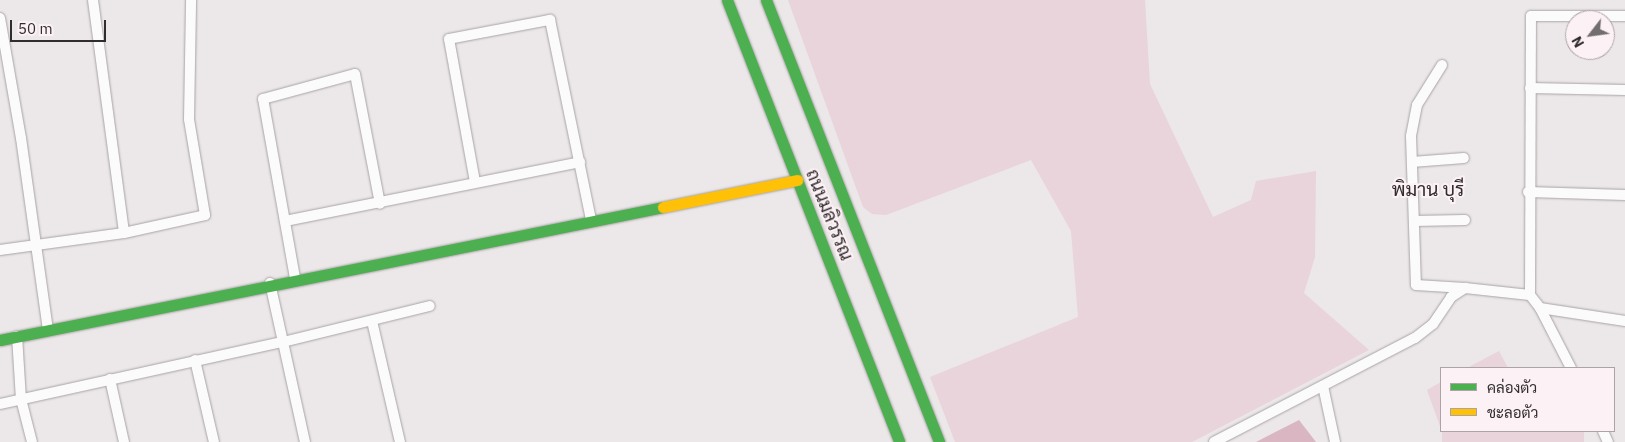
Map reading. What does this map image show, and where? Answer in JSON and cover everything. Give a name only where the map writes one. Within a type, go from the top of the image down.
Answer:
[{"type":"main road","name":"ถนนมลิวรรณ","points":[[727,0],[899,442]]},
{"type":"main road","points":[[766,0],[939,442]]},
{"type":"main road","points":[[0,340],[270,283],[797,180]]},
{"type":"street","points":[[94,0],[124,233]]},
{"type":"street","points":[[0,250],[124,233],[205,214],[189,119],[191,0]]},
{"type":"street","points":[[1570,367],[1540,308],[1530,295],[1528,192],[1530,16],[1625,16]]},
{"type":"street","points":[[0,18],[48,329]]},
{"type":"street","points":[[475,182],[449,38],[550,20],[591,219]]},
{"type":"street","points":[[1442,65],[1417,105],[1411,136],[1416,286],[1465,288],[1530,295]]},
{"type":"street","points":[[295,278],[263,98],[355,74],[380,204]]},
{"type":"street","points":[[1530,88],[1625,90]]},
{"type":"street","points":[[1412,162],[1464,158]]},
{"type":"street","points":[[285,221],[380,204],[475,182],[580,162]]},
{"type":"street","points":[[1528,192],[1625,196]]},
{"type":"street","points":[[1414,221],[1465,220]]},
{"type":"street","points":[[270,283],[305,442]]},
{"type":"street","points":[[1214,442],[1415,338],[1433,324],[1451,297],[1465,288]]},
{"type":"street","points":[[0,404],[283,342],[430,306]]},
{"type":"street","points":[[1540,308],[1625,321]]},
{"type":"street","points":[[372,321],[400,442]]},
{"type":"street","points":[[17,336],[21,399],[32,442]]},
{"type":"street","points":[[195,360],[214,442]]},
{"type":"street","points":[[110,379],[124,442]]},
{"type":"street","points":[[1323,386],[1335,442]]},
{"type":"shaded area","points":[[788,0],[1145,0],[1150,84],[1213,217],[1251,200],[1256,181],[1316,171],[1315,257],[1304,293],[1369,350],[1192,442],[955,442],[930,377],[1078,317],[1071,231],[1031,160],[886,215],[872,214],[863,207]]},
{"type":"shaded area","points":[[1499,351],[1507,367],[1469,367]]},
{"type":"shaded area","points":[[1440,383],[1440,426],[1427,390]]},
{"type":"shaded area","points":[[1299,420],[1316,442],[1256,442]]},
{"type":"shaded area","points":[[1442,432],[1584,432],[1584,442],[1442,442]]},
{"type":"traffic: fast","points":[[727,0],[899,442]]},
{"type":"traffic: fast","points":[[766,0],[939,442]]},
{"type":"traffic: fast","points":[[0,340],[663,207]]},
{"type":"traffic: slow","points":[[663,207],[797,180]]},
{"type":"district","name":"พิมาน บุรี","points":[[1428,190]]}]
